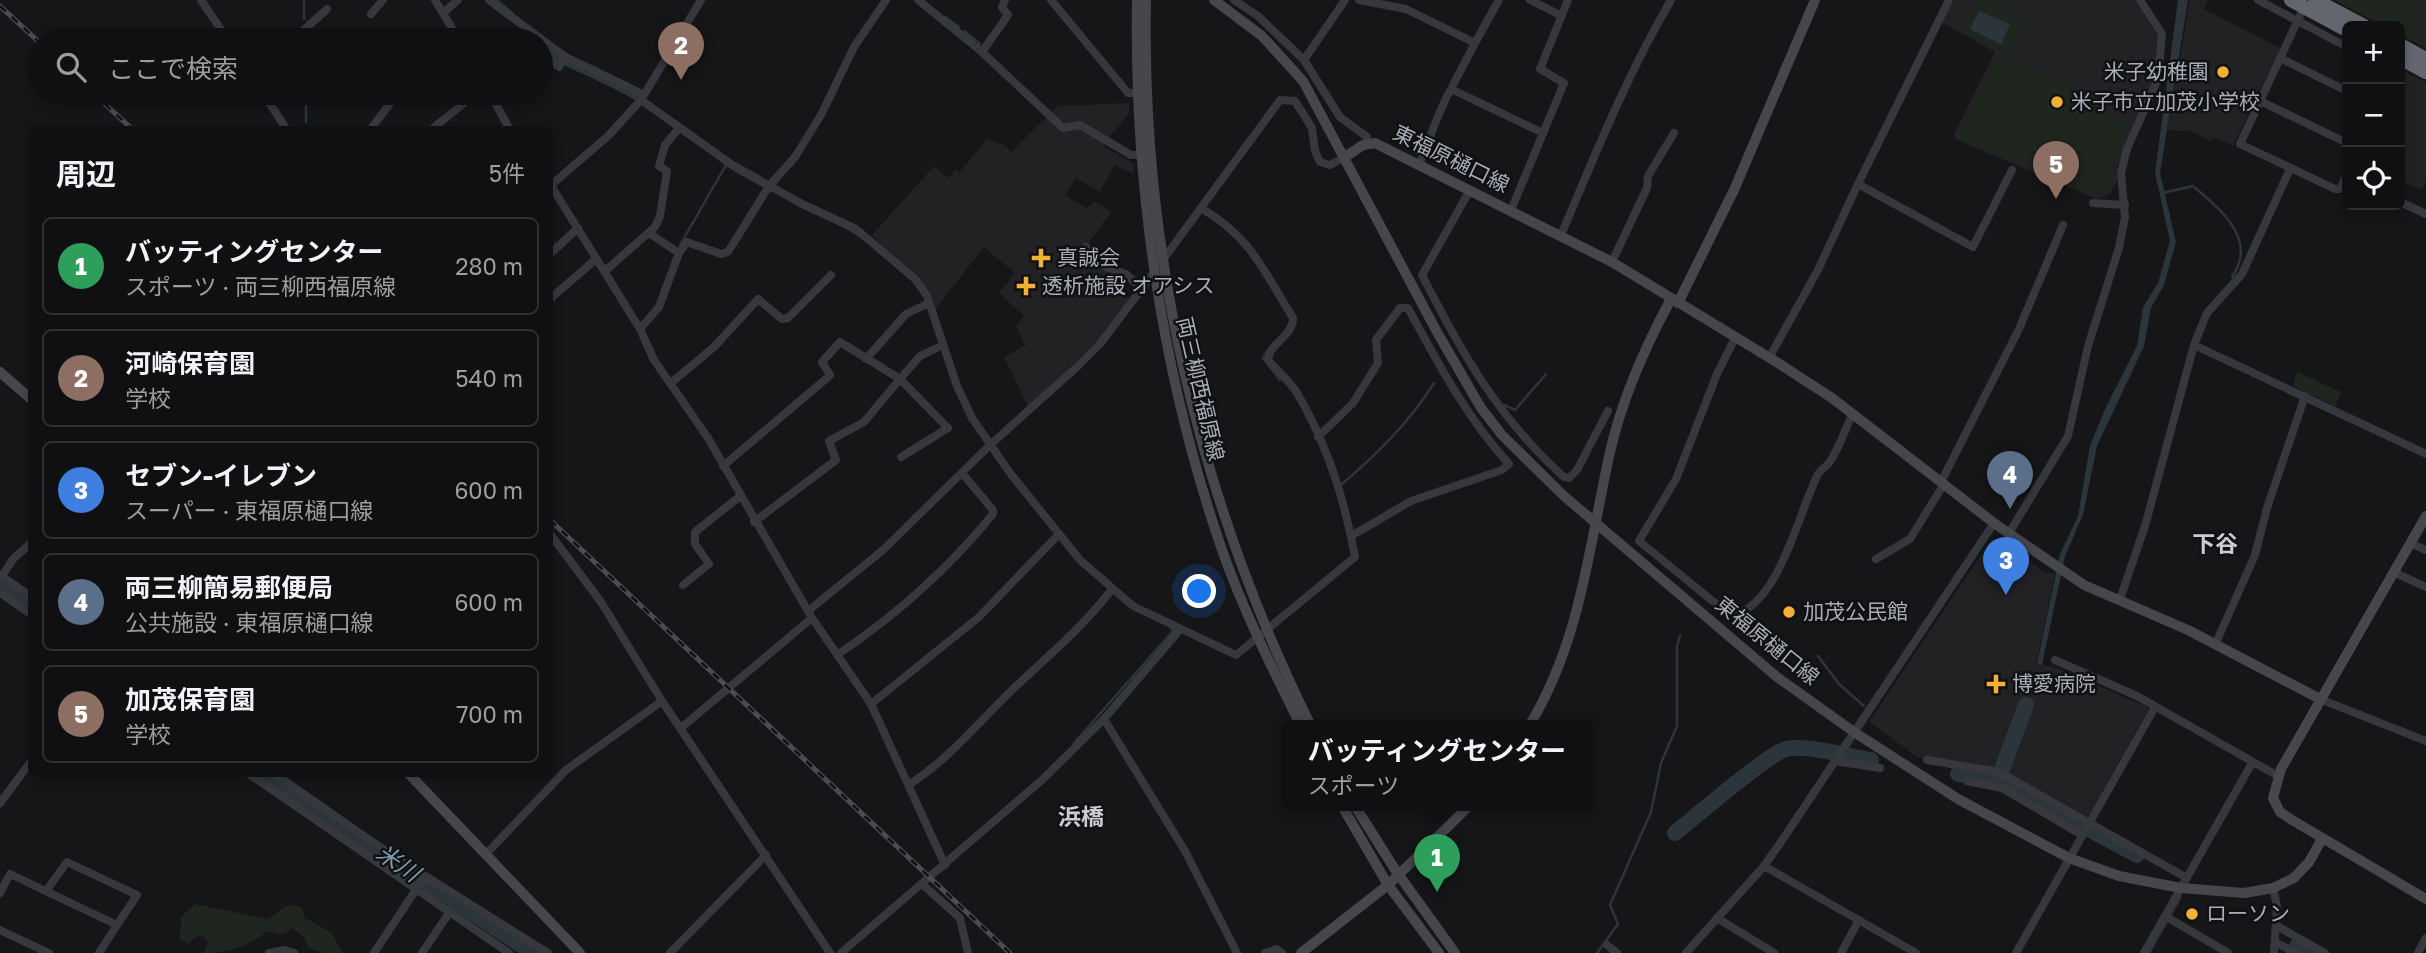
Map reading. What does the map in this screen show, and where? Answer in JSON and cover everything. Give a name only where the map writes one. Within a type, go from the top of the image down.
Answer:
[{"type":"highway","points":[[2303,2],[2351,21]]},
{"type":"highway","points":[[2303,2],[2342,27]]},
{"type":"highway","points":[[2405,48],[2426,58]]},
{"type":"highway","points":[[2405,61],[2426,72]]},
{"type":"main road","name":"両三柳西福原線","points":[[1137,0],[1137,93],[1141,155],[1156,271],[1184,416],[1221,548],[1298,720]]},
{"type":"main road","name":"両三柳西福原線","points":[[1146,0],[1149,112],[1163,260],[1188,395],[1215,493],[1262,634],[1308,720]]},
{"type":"main road","name":"東福原樋口線","points":[[1214,0],[1280,54],[1303,82],[1467,385],[1502,435],[1527,463],[1597,525],[1777,677],[1854,732],[1958,799],[2069,858],[2119,876],[2244,893],[2273,888],[2294,878],[2309,862],[2322,839]]},
{"type":"main road","points":[[1533,720],[1569,642],[1583,595],[1611,450],[1626,396],[1734,190],[1815,0]]},
{"type":"main road","name":"東福原樋口線","points":[[1345,157],[1368,143],[1511,209],[1612,262],[1769,358],[1852,415],[1994,523],[2084,585],[2120,599],[2216,645],[2320,699]]},
{"type":"main road","points":[[0,372],[28,396]]},
{"type":"main road","points":[[2426,516],[2278,776],[2273,797],[2275,805],[2292,820],[2426,900]]},
{"type":"main road","points":[[413,777],[580,953]]},
{"type":"main road","points":[[1345,811],[1388,885],[1439,953]]},
{"type":"main road","points":[[1358,811],[1399,875],[1455,953]]},
{"type":"main road","points":[[1301,953],[1388,885],[1464,811]]},
{"type":"street","points":[[201,0],[220,28]]},
{"type":"street","points":[[371,15],[383,0]]},
{"type":"street","points":[[435,0],[452,28]]},
{"type":"street","points":[[443,13],[458,0]]},
{"type":"street","points":[[489,0],[523,28]]},
{"type":"street","points":[[553,183],[608,136],[642,97],[701,0]]},
{"type":"street","points":[[640,329],[659,307],[679,253],[687,242],[727,254],[769,186],[808,136],[854,47],[886,0]]},
{"type":"street","points":[[918,0],[982,52],[1066,127],[1080,125],[1131,156],[1141,155]]},
{"type":"street","points":[[982,52],[1008,15],[1002,7],[1005,0]]},
{"type":"street","points":[[1051,0],[1128,93],[1137,93]]},
{"type":"street","points":[[1234,0],[1258,16],[1304,60],[1340,117],[1367,136],[1368,143]]},
{"type":"street","points":[[1304,60],[1345,0]]},
{"type":"street","points":[[1359,0],[1406,9],[1475,43]]},
{"type":"street","points":[[1419,165],[1435,129],[1438,111],[1499,0]]},
{"type":"street","points":[[1530,0],[1562,16]]},
{"type":"street","points":[[1511,209],[1564,83],[1540,69],[1568,0]]},
{"type":"street","points":[[1561,235],[1612,113],[1643,48],[1671,0]]},
{"type":"street","points":[[1769,358],[1818,270],[1949,0]]},
{"type":"street","points":[[2010,533],[2068,436],[2094,325],[2119,248],[2125,205],[2121,173],[2127,149],[2158,79],[2162,34],[2140,0]]},
{"type":"street","points":[[2258,0],[2342,44]]},
{"type":"street","points":[[2303,2],[2241,146],[2335,189],[2340,189],[2342,186]]},
{"type":"street","points":[[306,28],[327,9]]},
{"type":"street","points":[[553,53],[562,60],[642,97],[679,128],[769,186],[856,229],[915,279],[929,303],[957,386],[989,446],[1080,560],[1133,606],[1236,654],[1355,557],[1346,510],[1318,437],[1296,392],[1268,360],[1269,352],[1292,327],[1293,318],[1243,238],[1226,222],[1201,208]]},
{"type":"street","points":[[2280,58],[2342,89]]},
{"type":"street","points":[[553,63],[559,67],[562,60]]},
{"type":"street","points":[[1451,89],[1543,133]]},
{"type":"street","points":[[682,727],[883,550],[989,446],[1100,344],[1280,100],[1296,101],[1312,128],[1315,151],[1320,162],[1331,165],[1345,157]]},
{"type":"street","points":[[2260,102],[2342,141]]},
{"type":"street","points":[[270,105],[284,126]]},
{"type":"street","points":[[373,126],[389,105]]},
{"type":"street","points":[[436,126],[462,105]]},
{"type":"street","points":[[497,105],[508,126]]},
{"type":"street","points":[[604,271],[649,233],[660,216],[667,171],[659,166],[665,145],[679,128]]},
{"type":"street","points":[[1612,262],[1647,188],[1648,176],[1674,134]]},
{"type":"street","points":[[2120,599],[2144,526],[2194,345],[2207,313],[2242,274],[2290,169]]},
{"type":"street","points":[[1858,184],[1973,247],[2012,170]]},
{"type":"street","points":[[553,190],[640,329],[654,359],[723,466],[810,615],[871,704],[945,865]]},
{"type":"street","points":[[1470,190],[1422,275],[1479,378],[1522,437],[1564,477],[1574,475],[1608,411]]},
{"type":"street","points":[[2093,203],[2125,205]]},
{"type":"street","points":[[2405,204],[2426,214]]},
{"type":"street","points":[[1876,559],[1910,539],[1942,483],[2019,329],[2063,225]]},
{"type":"street","points":[[553,251],[578,228]]},
{"type":"street","points":[[649,233],[679,253]]},
{"type":"street","points":[[1086,247],[1107,267],[1126,274],[1142,289]]},
{"type":"street","points":[[553,296],[596,259]]},
{"type":"street","points":[[671,383],[715,346],[758,299],[782,319],[788,318],[831,275]]},
{"type":"street","points":[[866,359],[906,314],[929,303]]},
{"type":"street","points":[[1318,437],[1353,403],[1378,363],[1376,340],[1400,308],[1408,308],[1455,393],[1489,443],[1509,464],[1502,470],[1411,501],[1351,536]]},
{"type":"street","points":[[1735,338],[1717,374],[1676,479],[1639,541],[1731,617],[1749,607],[1768,586],[1800,525],[1819,472],[1829,464],[1852,415]]},
{"type":"street","points":[[723,466],[830,375],[822,362],[840,342],[900,379],[948,428],[901,457]]},
{"type":"street","points":[[754,522],[836,460],[829,441],[864,422],[920,356],[943,345]]},
{"type":"street","points":[[2194,345],[2426,454]]},
{"type":"street","points":[[1455,393],[1479,378]]},
{"type":"street","points":[[2216,645],[2255,555],[2267,508],[2305,396]]},
{"type":"street","points":[[838,655],[873,631],[934,577],[993,514],[993,510],[962,473]]},
{"type":"street","points":[[683,585],[709,564],[695,544],[695,533],[739,497]]},
{"type":"street","points":[[1686,953],[1764,866],[1994,523]]},
{"type":"street","points":[[871,704],[979,617],[1059,534]]},
{"type":"street","points":[[553,538],[601,602],[662,701],[682,727],[830,953]]},
{"type":"street","points":[[2410,543],[2426,550]]},
{"type":"street","points":[[28,546],[1,575],[28,594]]},
{"type":"street","points":[[2393,572],[2426,586]]},
{"type":"street","points":[[910,784],[935,768],[1014,689],[1039,668],[1112,589]]},
{"type":"street","points":[[0,593],[28,612]]},
{"type":"street","points":[[1699,611],[1708,598]]},
{"type":"street","points":[[841,953],[945,865],[1104,719],[1178,632],[1175,626]]},
{"type":"street","points":[[2055,660],[2155,707],[2278,776]]},
{"type":"street","points":[[2320,699],[2424,740],[2426,728]]},
{"type":"street","points":[[487,853],[566,770],[662,701]]},
{"type":"street","points":[[2016,953],[2155,707]]},
{"type":"street","points":[[1104,719],[1185,851],[1237,953]]},
{"type":"street","points":[[1835,760],[1880,768]]},
{"type":"street","points":[[1927,761],[1999,772],[2184,883]]},
{"type":"street","points":[[2144,953],[2252,763]]},
{"type":"street","points":[[0,803],[28,765]]},
{"type":"street","points":[[253,777],[509,953]]},
{"type":"street","points":[[279,777],[425,876],[548,953]]},
{"type":"street","points":[[1968,781],[2002,788],[2082,834]]},
{"type":"street","points":[[670,953],[766,855]]},
{"type":"street","points":[[46,891],[66,862],[137,895],[99,953]]},
{"type":"street","points":[[1764,866],[1916,953]]},
{"type":"street","points":[[0,893],[10,874],[117,925]]},
{"type":"street","points":[[374,953],[425,876]]},
{"type":"street","points":[[922,884],[960,918],[968,953]]},
{"type":"street","points":[[2273,888],[2277,926],[2274,953]]},
{"type":"street","points":[[422,953],[449,914]]},
{"type":"street","points":[[2165,916],[2228,953]]},
{"type":"street","points":[[1717,918],[1774,953]]},
{"type":"street","points":[[1842,953],[1859,920]]},
{"type":"street","points":[[2277,926],[2325,953]]},
{"type":"street","points":[[0,930],[50,953]]},
{"type":"street","points":[[2417,953],[2426,938]]},
{"type":"street","points":[[2276,942],[2296,953]]},
{"type":"street","points":[[1607,945],[1617,953]]},
{"type":"street","points":[[1265,953],[1277,949],[1282,953]]},
{"type":"street","points":[[269,953],[284,950],[294,953]]},
{"type":"shaded area","name":"米子市立加茂小学校","points":[[1952,0],[2135,0],[2160,40],[2157,74],[2117,167],[2119,178],[2110,194],[2097,199],[1955,139],[1954,134],[1995,52],[1941,22]]},
{"type":"shaded area","points":[[1978,0],[1990,0],[2006,7],[2003,15],[2023,24],[2009,54],[1962,31]]},
{"type":"shaded area","points":[[2178,0],[2188,0],[2160,173],[2176,242],[2164,285],[2151,308],[2144,346],[2097,446],[2083,515],[2065,556],[2042,665],[2037,664],[2060,554],[2078,516],[2090,446],[2106,407],[2137,346],[2143,307],[2158,283],[2170,241],[2155,173]]},
{"type":"shaded area","name":"米子幼稚園","points":[[2190,0],[2208,0],[2204,9],[2280,48],[2233,146],[2214,137],[2210,141],[2191,131],[2167,130]]},
{"type":"shaded area","points":[[2334,0],[2426,0],[2426,48],[2405,38],[2405,21],[2374,21]]},
{"type":"shaded area","points":[[1979,11],[2010,24],[2001,44],[1970,29]]},
{"type":"shaded area","points":[[553,48],[639,95],[637,98],[704,149],[841,222],[868,244],[823,216],[742,176],[714,157],[660,116],[603,83],[553,61]]},
{"type":"shaded area","points":[[1998,55],[2086,93],[2083,100],[2130,122],[2110,168],[2112,177],[2107,189],[2094,195],[1958,136]]},
{"type":"shaded area","points":[[2405,72],[2426,82],[2426,181],[2422,190],[2405,182]]},
{"type":"shaded area","name":"真誠会","points":[[1129,103],[1129,113],[1103,146],[1133,163],[1134,174],[1115,165],[1100,192],[1076,178],[1065,195],[1087,209],[1094,201],[1112,212],[1080,254],[1093,267],[1097,263],[1121,276],[1113,286],[1129,299],[1096,343],[1028,407],[1004,357],[1025,345],[1016,326],[1024,316],[999,293],[1015,273],[984,247],[934,311],[930,299],[872,235],[934,166],[948,178],[956,169],[960,172],[987,139],[1005,145],[1011,152],[1058,106]]},
{"type":"shaded area","points":[[2297,372],[2341,392],[2335,406],[2293,386]]},
{"type":"shaded area","name":"博愛病院","points":[[1998,539],[2045,572],[2055,574],[2036,664],[2061,669],[2149,708],[2088,817],[1998,769],[1917,757],[1869,722],[1991,540]]},
{"type":"shaded area","points":[[195,904],[267,919],[287,906],[296,906],[302,908],[305,918],[331,932],[343,953],[323,953],[308,948],[304,937],[292,928],[283,935],[268,931],[245,945],[230,950],[203,953],[208,943],[204,937],[197,936],[188,944],[180,940],[181,917]]},
{"type":"waterway","points":[[304,0],[304,19]]},
{"type":"waterway","points":[[497,0],[514,15]]},
{"type":"waterway","points":[[945,17],[959,27]]},
{"type":"waterway","points":[[964,31],[980,44]]},
{"type":"waterway","points":[[306,105],[306,122]]},
{"type":"waterway","points":[[680,245],[726,165]]},
{"type":"waterway","points":[[2163,193],[2193,186],[2224,215],[2233,226],[2241,250],[2239,263],[2232,277]]},
{"type":"waterway","points":[[1273,343],[1263,358],[1280,380]]},
{"type":"waterway","points":[[1504,405],[1515,410],[1546,374]]},
{"type":"waterway","points":[[1341,485],[1392,437],[1434,383]]},
{"type":"waterway","name":"米川","points":[[0,584],[28,603]]},
{"type":"waterway","points":[[1074,743],[1173,631]]},
{"type":"waterway","points":[[1597,953],[1618,924],[1610,905],[1651,812],[1661,763],[1677,726],[1677,646],[1680,636]]},
{"type":"waterway","points":[[1818,656],[1839,684],[1864,706]]},
{"type":"waterway","points":[[1998,780],[2026,705]]},
{"type":"waterway","points":[[1675,833],[1748,773],[1786,749],[1816,749],[1871,760]]},
{"type":"waterway","points":[[1958,774],[1998,780],[2137,855]]},
{"type":"waterway","name":"米川","points":[[268,777],[533,953]]},
{"type":"waterway","points":[[2149,953],[2180,898]]},
{"type":"waterway","points":[[2297,946],[2309,953]]},
{"type":"railway","points":[[0,6],[28,32]]},
{"type":"railway","points":[[106,105],[129,126]]},
{"type":"railway","points":[[553,523],[1010,953]]},
{"type":"place","name":"米子幼稚園","points":[[2223,72]]},
{"type":"place","name":"河崎保育園","points":[[681,80]]},
{"type":"place","name":"米子市立加茂小学校","points":[[2057,102]]},
{"type":"place","name":"加茂保育園","points":[[2056,199]]},
{"type":"place","name":"真誠会","points":[[1041,258]]},
{"type":"place","name":"透析施設 オアシス","points":[[1026,286]]},
{"type":"place","name":"両三柳簡易郵便局","points":[[2010,509]]},
{"type":"place","name":"セブン-イレブン","points":[[2006,595]]},
{"type":"place","name":"加茂公民館","points":[[1789,612]]},
{"type":"place","name":"博愛病院","points":[[1996,684]]},
{"type":"place","name":"バッティングセンター","points":[[1437,892]]},
{"type":"place","name":"ローソン","points":[[2192,914]]},
{"type":"district","name":"下谷","points":[[2215,544]]},
{"type":"district","name":"浜橋","points":[[1081,817]]}]
